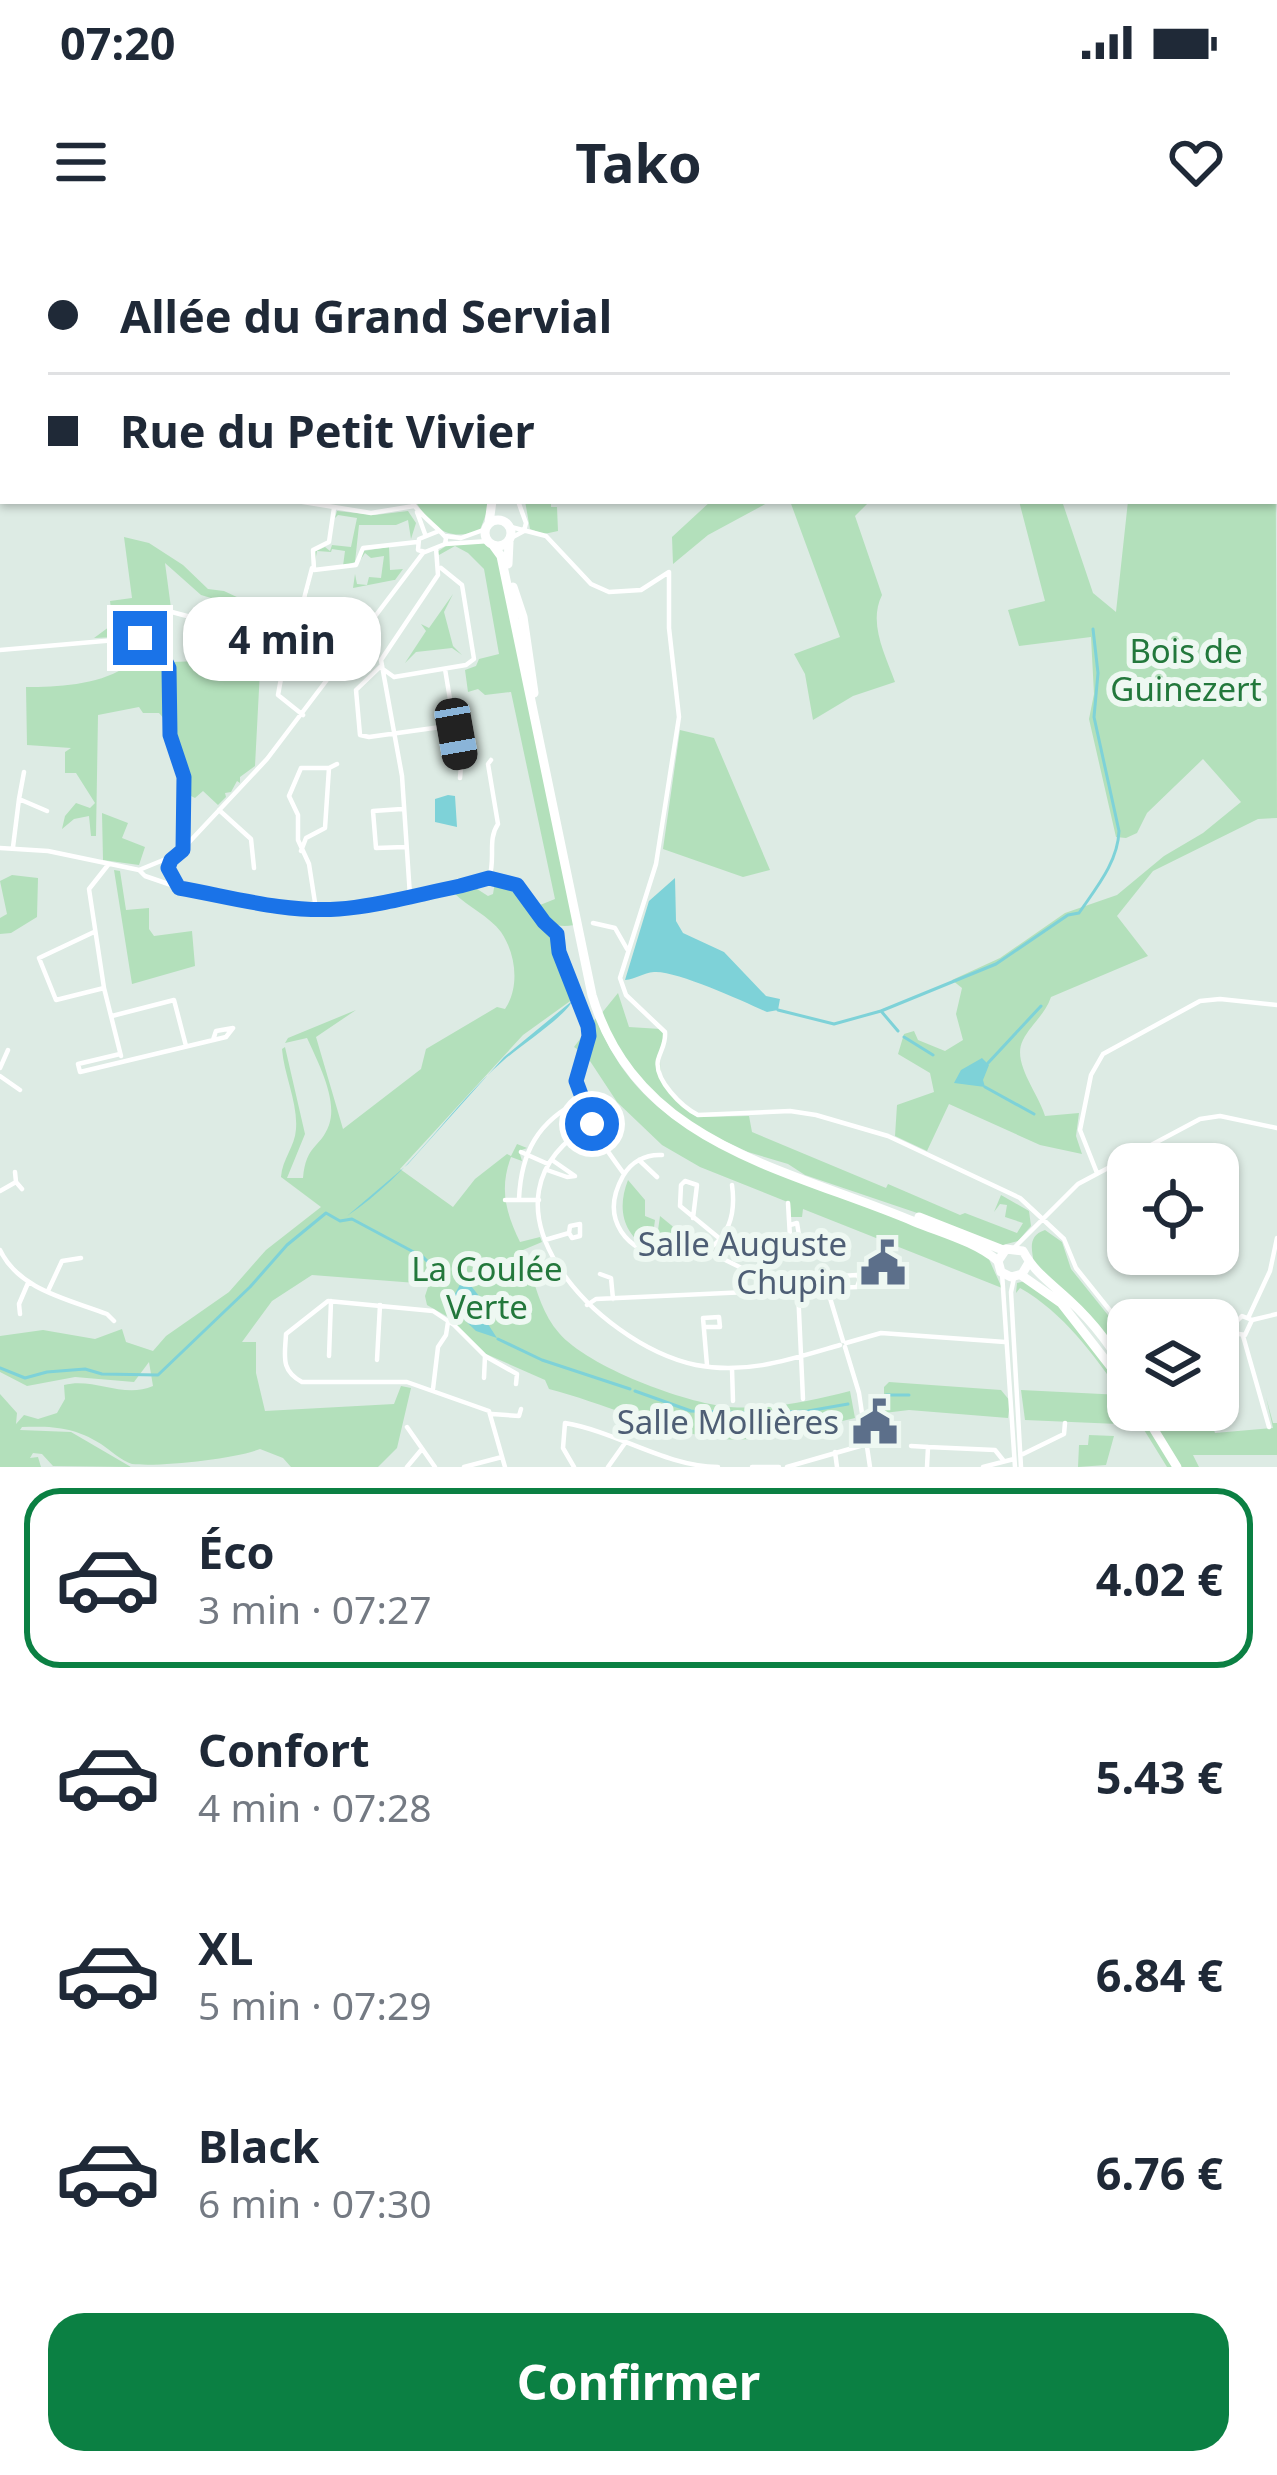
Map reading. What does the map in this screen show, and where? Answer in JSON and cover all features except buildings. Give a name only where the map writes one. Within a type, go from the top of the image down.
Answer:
[{"type":"main road","points":[[494,504],[489,535],[501,556],[592,995],[620,1059],[646,1093],[696,1132],[879,1206],[946,1225],[1004,1258],[1017,1276],[1061,1303],[1107,1362]]},
{"type":"main road","points":[[496,504],[509,532],[507,559],[534,679],[535,717]]},
{"type":"main road","points":[[489,535],[509,532]]},
{"type":"main road","points":[[489,535],[509,532]]},
{"type":"main road","points":[[1004,1258],[1027,1259],[1107,1344]]},
{"type":"main road","points":[[1017,1276],[1027,1259]]},
{"type":"main road","points":[[1156,1431],[1178,1467]]},
{"type":"street","points":[[313,504],[371,513],[413,504]]},
{"type":"street","points":[[413,504],[443,537]]},
{"type":"street","points":[[187,840],[303,715],[412,566],[423,547],[425,526],[413,504]]},
{"type":"street","points":[[519,504],[524,531]]},
{"type":"street","points":[[286,642],[292,620],[299,618],[314,548],[328,542],[334,508]]},
{"type":"street","points":[[509,532],[546,536],[591,584],[609,592],[640,590],[669,572],[669,628],[679,717],[656,864],[620,978],[622,989],[664,1028],[659,1072],[686,1108],[706,1117],[790,1111],[890,1137],[1020,1198],[1064,1239],[1074,1264],[1107,1306]]},
{"type":"street","points":[[312,568],[327,571],[355,566],[363,548],[423,547],[443,537],[489,535]]},
{"type":"street","points":[[423,547],[443,537],[489,535]]},
{"type":"street","points":[[385,685],[394,677],[470,664],[475,657],[462,585],[423,547]]},
{"type":"street","points":[[410,896],[394,733],[380,667],[382,656],[438,576],[439,566]]},
{"type":"street","points":[[438,576],[449,574]]},
{"type":"street","points":[[160,650],[168,611],[225,626],[230,632]]},
{"type":"street","points":[[0,650],[140,638],[160,650],[169,668],[170,735],[184,777],[187,840],[171,860],[139,870]]},
{"type":"street","points":[[380,667],[356,691],[360,735],[454,724]]},
{"type":"street","points":[[380,667],[394,677]]},
{"type":"street","points":[[446,669],[460,778]]},
{"type":"street","points":[[282,673],[278,695],[303,715]]},
{"type":"street","points":[[373,676],[385,685]]},
{"type":"street","points":[[489,878],[494,866],[492,832],[498,824],[491,760]]},
{"type":"street","points":[[316,909],[290,790],[301,768],[337,764]]},
{"type":"street","points":[[301,850],[305,839],[326,826],[329,768]]},
{"type":"street","points":[[13,849],[24,772]]},
{"type":"street","points":[[19,799],[47,811]]},
{"type":"street","points":[[402,809],[373,812],[376,848],[405,847]]},
{"type":"street","points":[[219,810],[250,839],[254,868]]},
{"type":"street","points":[[0,848],[48,851],[139,870],[179,888],[218,892],[267,906],[344,909],[489,878],[517,885],[544,922],[557,931],[572,928]]},
{"type":"street","points":[[167,879],[171,860]]},
{"type":"street","points":[[108,864],[90,888],[104,988],[122,1057]]},
{"type":"street","points":[[160,865],[167,879]]},
{"type":"street","points":[[160,865],[167,879]]},
{"type":"street","points":[[593,923],[615,928],[627,949]]},
{"type":"street","points":[[557,931],[559,952],[588,1026],[576,1073],[581,1100],[624,1174]]},
{"type":"street","points":[[94,932],[39,958],[38,963],[56,1000],[104,988]]},
{"type":"street","points":[[112,1016],[174,1000],[186,1046]]},
{"type":"street","points":[[1096,1173],[1079,1130],[1091,1075],[1103,1054],[1200,1001],[1277,1005]]},
{"type":"street","points":[[122,1057],[80,1072],[78,1064],[213,1040]]},
{"type":"street","points":[[8,1050],[0,1072],[20,1090]]},
{"type":"street","points":[[519,1199],[524,1154],[549,1119],[581,1100]]},
{"type":"street","points":[[1018,1458],[1004,1258],[1071,1189],[1200,1119],[1220,1116],[1277,1128]]},
{"type":"street","points":[[592,1124],[571,1138],[549,1165],[539,1200],[545,1240],[562,1274],[587,1305],[642,1345],[707,1367],[732,1369],[760,1367],[877,1334],[1009,1342]]},
{"type":"street","points":[[524,1154],[549,1165]]},
{"type":"street","points":[[662,1155],[639,1160],[624,1174],[616,1210],[634,1246],[667,1259],[705,1250],[719,1238],[734,1211],[732,1185]]},
{"type":"street","points":[[639,1160],[657,1178]]},
{"type":"street","points":[[15,1172],[22,1190]]},
{"type":"street","points":[[693,1218],[697,1185],[685,1181],[679,1204],[693,1218],[719,1238]]},
{"type":"street","points":[[0,1191],[16,1182]]},
{"type":"street","points":[[505,1200],[539,1200]]},
{"type":"street","points":[[788,1203],[791,1253],[796,1257],[802,1253],[800,1226],[790,1225]]},
{"type":"street","points":[[545,1240],[569,1233]]},
{"type":"street","points":[[1027,1259],[1030,1234]]},
{"type":"street","points":[[1269,1427],[1243,1336],[1270,1271],[1277,1238]]},
{"type":"street","points":[[587,1305],[596,1299],[857,1287],[860,1279],[856,1275],[768,1281],[705,1250]]},
{"type":"street","points":[[0,1252],[28,1283],[114,1321]]},
{"type":"street","points":[[48,1291],[62,1262],[81,1258]]},
{"type":"street","points":[[600,1274],[610,1278],[613,1299]]},
{"type":"street","points":[[1009,1342],[1010,1292],[1017,1276]]},
{"type":"street","points":[[825,1277],[859,1393],[870,1467]]},
{"type":"street","points":[[768,1281],[768,1292]]},
{"type":"street","points":[[20,1314],[28,1283]]},
{"type":"street","points":[[798,1290],[803,1400]]},
{"type":"street","points":[[329,1355],[331,1301]]},
{"type":"street","points":[[516,1384],[512,1369],[484,1356],[448,1322],[420,1308],[331,1301],[316,1307],[286,1334],[284,1364],[289,1373],[309,1383],[399,1382],[433,1389],[492,1414],[519,1416],[521,1409]]},
{"type":"street","points":[[377,1360],[380,1305]]},
{"type":"street","points":[[1239,1322],[1277,1314]]},
{"type":"street","points":[[433,1389],[438,1346],[448,1322]]},
{"type":"street","points":[[704,1327],[707,1367]]},
{"type":"street","points":[[1239,1335],[1243,1336]]},
{"type":"street","points":[[484,1356],[484,1378]]},
{"type":"street","points":[[732,1369],[734,1401]]},
{"type":"street","points":[[492,1414],[505,1467]]},
{"type":"street","points":[[574,1467],[563,1448],[565,1423],[692,1466],[718,1467]]},
{"type":"street","points":[[983,1467],[1018,1458],[1064,1434],[1065,1423]]},
{"type":"street","points":[[406,1427],[435,1467]]},
{"type":"street","points":[[608,1467],[626,1441]]},
{"type":"street","points":[[752,1467],[783,1467],[868,1444]]},
{"type":"street","points":[[911,1446],[995,1450],[1003,1460]]},
{"type":"street","points":[[927,1467],[928,1447]]},
{"type":"street","points":[[406,1467],[422,1449]]},
{"type":"street","points":[[835,1452],[837,1467]]},
{"type":"street","points":[[464,1467],[502,1456]]},
{"type":"green space","points":[[417,504],[490,504],[480,530],[469,534],[442,530]]},
{"type":"green space","points":[[526,504],[557,507],[558,531],[544,534],[530,529]]},
{"type":"green space","points":[[708,504],[765,504],[708,535],[673,564],[672,537]]},
{"type":"green space","points":[[791,504],[867,504],[855,516],[882,595],[877,627],[895,682],[853,696],[813,720],[805,674],[794,654],[840,637]]},
{"type":"green space","name":"Bois de Guinezert","points":[[1020,504],[1063,504],[1093,593],[1116,612],[1128,504],[1276,504],[1277,818],[1258,819],[1153,871],[1117,916],[1148,956],[1051,997],[1026,1034],[1020,1049],[1027,1078],[1045,1116],[1079,1113],[1076,1136],[1082,1154],[1040,1145],[949,1104],[927,1151],[895,1136],[897,1105],[934,1092],[930,1073],[898,1054],[904,1034],[914,1031],[918,1040],[945,1051],[963,1040],[956,1014],[962,988],[952,980],[1000,958],[1065,913],[1117,895],[1241,802],[1203,759],[1147,813],[1137,833],[1116,837],[1089,719],[1094,694],[1091,637],[1019,646],[1008,610],[1045,601]]},
{"type":"green space","points":[[337,511],[375,515],[408,511],[416,523],[411,539],[408,520],[396,525],[359,525],[355,562],[343,566],[345,551],[332,549],[331,552],[317,551],[314,567],[314,552],[325,547],[330,551],[332,545],[351,547],[357,518],[335,518]]},
{"type":"green space","points":[[124,537],[149,543],[208,589],[256,606],[265,636],[285,644],[292,640],[289,635],[296,637],[290,630],[300,620],[312,575],[296,643],[312,646],[310,650],[265,647],[261,651],[255,766],[218,805],[203,791],[195,798],[187,794],[187,775],[174,727],[172,662],[256,659],[258,638],[248,609],[201,595],[165,563],[171,608],[164,613],[149,607],[154,647],[167,671],[166,721],[159,713],[143,713],[139,707],[98,715],[96,836],[91,836],[89,816],[74,819],[62,829],[76,803],[90,808],[95,803],[76,773],[65,773],[65,752],[71,748],[27,745],[26,687],[89,681],[124,668],[117,637],[94,638],[113,624],[110,601],[132,598]]},
{"type":"green space","points":[[484,542],[497,552],[574,925],[548,921],[522,887],[522,881],[540,905],[555,899],[511,692],[468,692],[465,670],[476,666],[479,659],[499,654],[484,569],[455,546],[437,552],[446,546]]},
{"type":"green space","points":[[389,547],[390,570],[403,569],[395,580],[353,588],[355,574],[357,584],[367,585],[369,577],[381,578],[384,556],[371,558],[365,553],[361,559],[363,551]]},
{"type":"green space","points":[[453,594],[444,612],[453,646],[462,655],[452,648],[416,652],[405,663],[426,631],[421,624],[429,628]]},
{"type":"green space","points":[[680,730],[714,738],[770,870],[743,877],[663,849]]},
{"type":"green space","points":[[102,813],[128,823],[122,838],[145,847],[139,865],[103,860]]},
{"type":"green space","points":[[114,870],[120,871],[126,910],[149,908],[149,929],[154,936],[192,931],[195,966],[132,984]]},
{"type":"green space","points":[[12,875],[38,878],[37,917],[11,933],[0,934],[0,918],[7,914],[0,881]]},
{"type":"green space","name":"La Coulée Verte","points":[[495,882],[517,889],[552,934],[553,949],[573,999],[523,1035],[400,1169],[453,1207],[475,1179],[507,1154],[511,1156],[517,1144],[527,1148],[519,1151],[522,1161],[511,1157],[507,1169],[508,1211],[520,1242],[540,1237],[542,1242],[523,1250],[546,1314],[573,1346],[638,1381],[710,1404],[775,1406],[850,1391],[855,1418],[746,1439],[669,1428],[549,1389],[545,1380],[486,1354],[448,1317],[427,1305],[429,1284],[312,1275],[272,1301],[242,1342],[256,1342],[256,1373],[265,1411],[394,1404],[401,1386],[411,1388],[397,1448],[378,1467],[291,1467],[283,1458],[260,1449],[197,1461],[132,1464],[82,1434],[63,1429],[22,1427],[20,1430],[71,1432],[131,1467],[53,1466],[42,1454],[33,1453],[30,1458],[38,1457],[41,1467],[0,1467],[0,1394],[17,1413],[16,1424],[24,1415],[38,1419],[57,1413],[65,1399],[64,1385],[131,1390],[153,1386],[149,1362],[134,1382],[75,1377],[27,1386],[0,1372],[0,1336],[43,1330],[95,1339],[122,1329],[126,1342],[153,1351],[166,1336],[229,1292],[266,1250],[321,1207],[281,1177],[296,1129],[282,1049],[285,1047],[305,1134],[287,1178],[303,1178],[307,1159],[331,1115],[326,1081],[307,1038],[285,1043],[288,1038],[356,1010],[316,1037],[343,1129],[421,1069],[426,1049],[497,1007],[505,1009],[514,981],[506,941],[491,921],[454,893],[474,887],[488,896]]},
{"type":"green space","points":[[618,993],[629,1027],[661,1029],[664,1082],[676,1100],[697,1117],[749,1116],[752,1132],[886,1188],[888,1184],[1017,1233],[1023,1223],[1005,1217],[1007,1205],[1000,1204],[994,1212],[1001,1195],[1029,1211],[1031,1226],[1018,1241],[999,1246],[805,1175],[687,1124],[630,1070],[601,1014]]},
{"type":"green space","points":[[596,1018],[634,1083],[685,1127],[747,1158],[987,1255],[1002,1288],[803,1209],[802,1217],[791,1217],[790,1203],[700,1167],[662,1145],[617,1102],[586,1055],[574,1047]]},
{"type":"green space","points":[[628,1180],[645,1200],[645,1216],[655,1220],[651,1250],[634,1237],[624,1220]]},
{"type":"green space","points":[[660,1216],[699,1248],[673,1254],[655,1252]]},
{"type":"green space","points":[[1045,1230],[1062,1242],[1071,1269],[1107,1314],[1107,1343],[1034,1264],[1033,1240]]},
{"type":"green space","points":[[1025,1281],[1058,1304],[1107,1366],[1107,1375],[1064,1322],[1020,1288],[1016,1293],[1017,1283]]},
{"type":"green space","points":[[889,1382],[1001,1390],[1010,1401],[1008,1418],[909,1410],[884,1413],[884,1387]]},
{"type":"green space","points":[[1021,1390],[1107,1394],[1107,1424],[1025,1420]]},
{"type":"green space","points":[[1266,1397],[1273,1423],[1277,1423],[1277,1455],[1193,1455],[1199,1467],[1180,1467],[1159,1431],[1215,1433],[1273,1428]]},
{"type":"green space","points":[[1145,1431],[1152,1431],[1174,1467],[1167,1467]]},
{"type":"green space","points":[[1089,1435],[1114,1436],[1106,1465],[1078,1467],[1079,1445],[1088,1445]]},
{"type":"water","points":[[455,796],[457,827],[435,822],[435,799]]},
{"type":"water","points":[[675,878],[676,921],[683,933],[724,952],[766,996],[780,999],[778,1010],[767,1012],[664,973],[625,980],[649,901]]},
{"type":"water","points":[[572,1001],[552,1023],[487,1076],[504,1057]]},
{"type":"water","points":[[982,1058],[989,1065],[985,1087],[954,1083],[961,1070]]},
{"type":"water","points":[[487,1076],[408,1164],[403,1168],[465,1099]]},
{"type":"water","points":[[464,1277],[479,1296],[489,1300],[486,1321],[497,1338],[476,1331],[449,1305]]},
{"type":"waterway","points":[[881,1011],[996,964],[1068,915],[1079,913],[1105,874],[1119,831],[1094,717],[1098,673],[1093,629]]},
{"type":"waterway","points":[[988,1063],[1041,1006]]},
{"type":"waterway","points":[[778,1010],[834,1024],[881,1011],[898,1031]]},
{"type":"waterway","points":[[904,1037],[933,1055]]},
{"type":"waterway","points":[[985,1087],[1034,1114]]},
{"type":"waterway","points":[[0,1368],[25,1378],[85,1369],[158,1375],[287,1245],[326,1213],[340,1221],[352,1219],[423,1257],[439,1273]]},
{"type":"waterway","points":[[498,1339],[542,1360],[630,1389]]},
{"type":"waterway","points":[[635,1391],[691,1411],[757,1413]]},
{"type":"waterway","points":[[886,1395],[909,1395]]},
{"type":"waterway","points":[[762,1413],[848,1404]]},
{"type":"place","name":"Salle Auguste Chupin","points":[[883,1263]]},
{"type":"place","name":"Salle Mollières","points":[[875,1422]]},
{"type":"route","points":[[140,638],[160,650],[169,668],[170,735],[184,777],[183,850],[168,868],[179,888],[218,892],[267,906],[344,909],[480,879],[517,885],[557,934],[559,952],[586,1019],[589,1036],[576,1081],[592,1124]]}]
